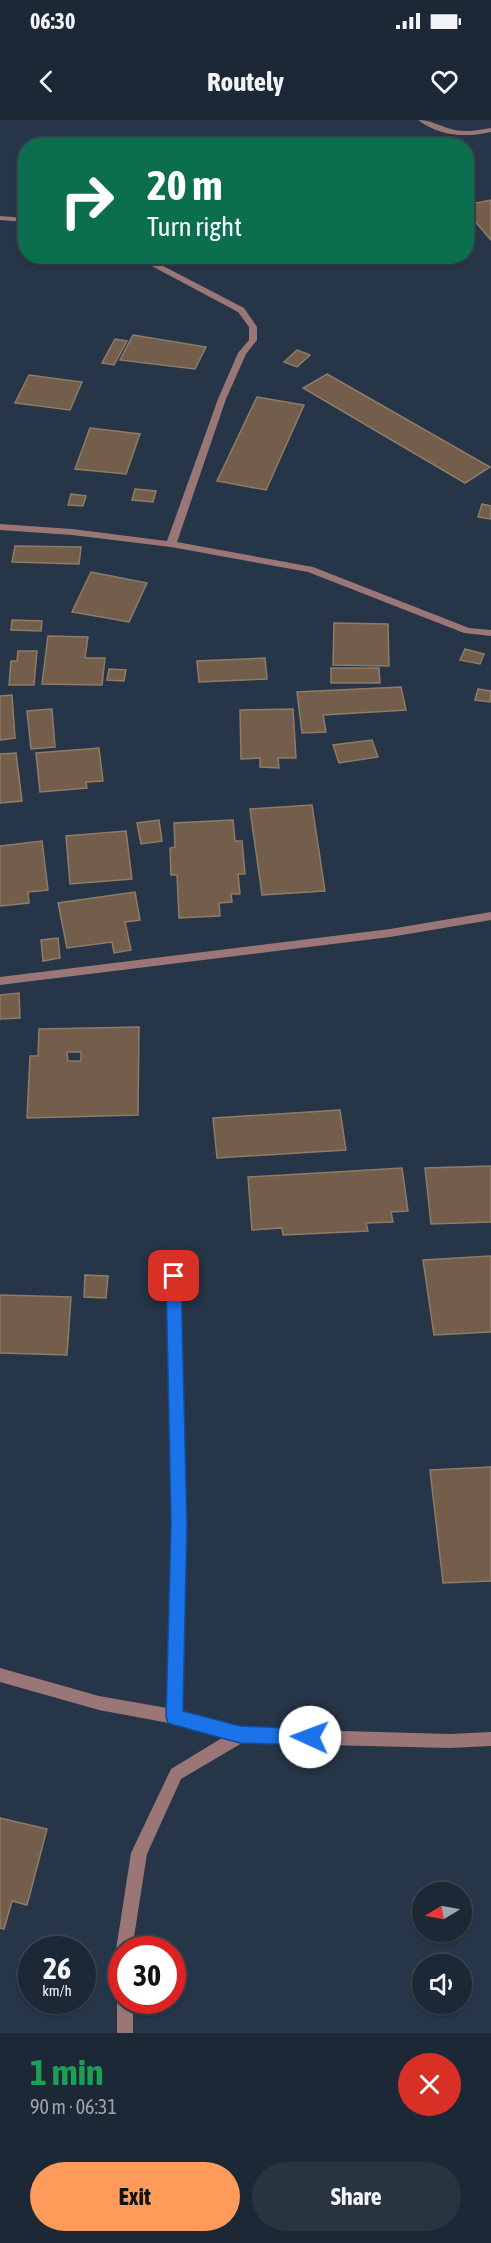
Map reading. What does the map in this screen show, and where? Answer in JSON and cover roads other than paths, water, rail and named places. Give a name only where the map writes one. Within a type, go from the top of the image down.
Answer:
[{"type":"street","points":[[422,120],[454,134],[491,130]]},
{"type":"street","points":[[0,218],[18,219]]},
{"type":"street","points":[[152,264],[241,310],[253,327],[253,339],[242,353],[222,399],[171,544]]},
{"type":"street","points":[[0,527],[72,532],[171,544],[309,569],[468,631],[491,633]]},
{"type":"street","points":[[0,981],[390,933],[491,916]]},
{"type":"street","points":[[174,1276],[179,1524],[174,1717]]},
{"type":"street","points":[[0,1675],[99,1703],[174,1717],[240,1735],[450,1742],[491,1739]]},
{"type":"street","points":[[126,1936],[139,1853],[176,1774],[240,1735]]},
{"type":"street","points":[[124,2014],[125,2033]]}]
